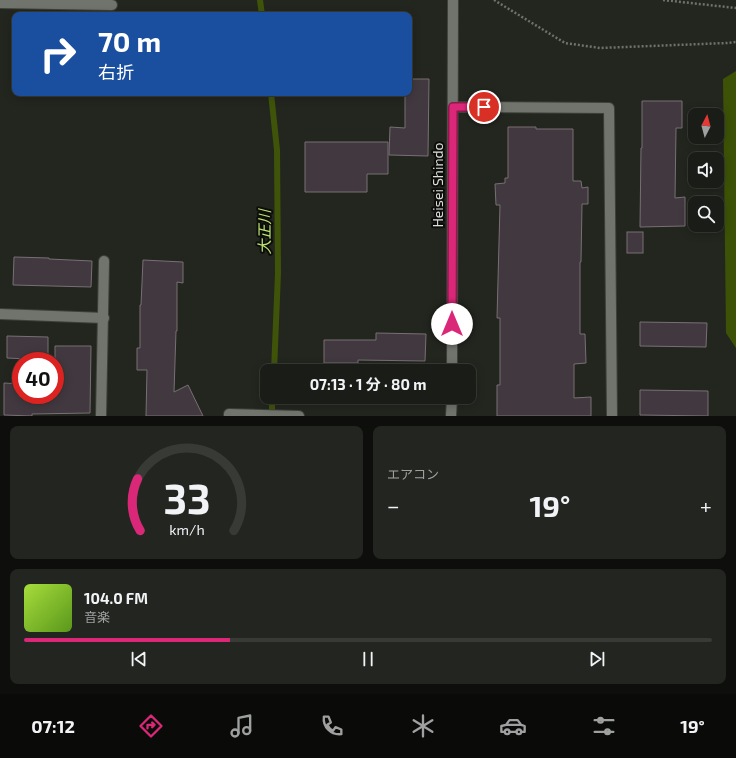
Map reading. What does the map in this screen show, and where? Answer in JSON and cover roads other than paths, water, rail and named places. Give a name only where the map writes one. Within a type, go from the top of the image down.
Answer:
[{"type":"street","name":"Heisei Shindo","points":[[452,364],[453,0]]},
{"type":"street","points":[[0,3],[112,7]]},
{"type":"street","points":[[453,107],[609,108],[612,416]]},
{"type":"street","points":[[101,416],[104,261]]},
{"type":"street","points":[[0,314],[104,318]]},
{"type":"street","points":[[451,416],[452,404]]},
{"type":"street","points":[[229,416],[229,414],[299,416]]},
{"type":"waterway","name":"大正川","points":[[260,0],[262,12]]},
{"type":"waterway","name":"大正川","points":[[271,96],[277,150],[278,273],[274,364]]},
{"type":"waterway","name":"大正川","points":[[272,404],[272,416]]}]
